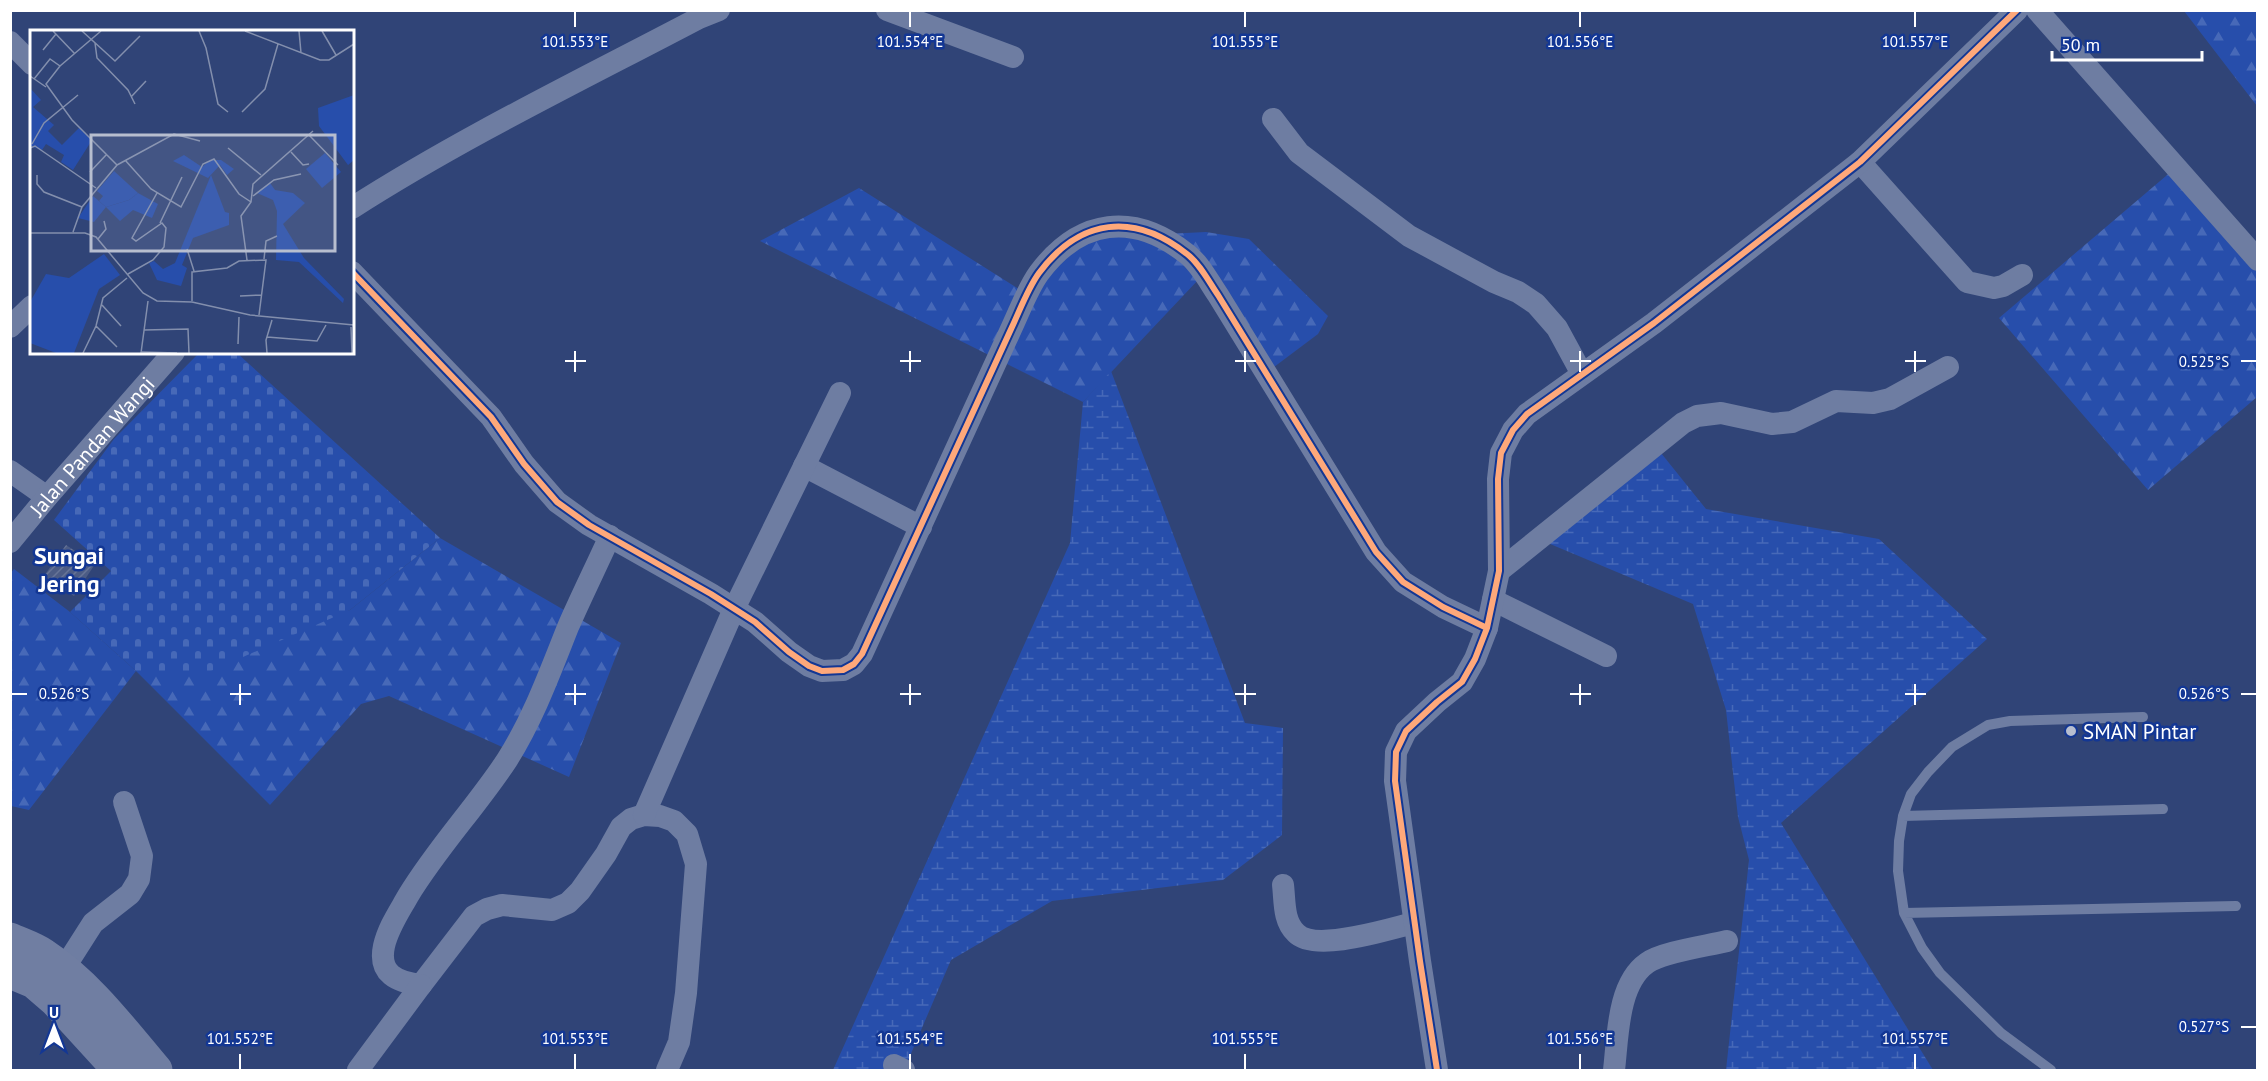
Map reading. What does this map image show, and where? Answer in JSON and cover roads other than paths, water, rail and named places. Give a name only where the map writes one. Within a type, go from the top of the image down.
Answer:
[{"type":"highway","points":[[10,939],[43,954],[63,970],[104,1009],[156,1071]]},
{"type":"highway","points":[[10,972],[34,982],[56,1001],[119,1071]]},
{"type":"street","points":[[354,207],[523,110],[699,18],[719,10]]},
{"type":"street","points":[[887,10],[1013,57]]},
{"type":"street","points":[[1437,1071],[1395,781],[1396,752],[1406,731],[1462,682],[1475,659],[1487,628],[1499,571],[1498,478],[1501,453],[1513,430],[1527,414],[1654,323],[1860,162],[2017,10]]},
{"type":"street","points":[[2037,10],[2258,260]]},
{"type":"street","points":[[10,42],[30,62]]},
{"type":"street","points":[[1273,119],[1299,153],[1409,236],[1494,282],[1518,292],[1536,304],[1557,328],[1582,374]]},
{"type":"street","points":[[1860,162],[1967,282],[1994,288],[2022,274]]},
{"type":"street","points":[[354,274],[491,417],[524,464],[557,501],[589,525],[754,622],[809,666],[822,671],[843,670],[854,664],[862,654],[1011,327],[1038,274],[1065,245],[1092,230],[1119,227],[1141,228],[1157,234],[1189,255],[1218,294],[1321,464],[1383,559],[1403,582],[1443,607],[1487,628]]},
{"type":"street","points":[[10,327],[30,308]]},
{"type":"street","name":"Jalan Pandan Wangi","points":[[10,542],[172,354]]},
{"type":"street","points":[[1499,571],[1683,423],[1697,416],[1721,413],[1772,424],[1792,422],[1836,401],[1873,403],[1890,399],[1948,367]]},
{"type":"street","points":[[644,815],[734,609],[840,393]]},
{"type":"street","points":[[804,466],[921,527]]},
{"type":"street","points":[[10,471],[47,497]]},
{"type":"street","points":[[421,985],[400,982],[389,974],[384,961],[384,947],[389,933],[422,873],[507,759],[540,697],[569,625],[610,536]]},
{"type":"street","points":[[1493,600],[1605,656]]},
{"type":"street","points":[[63,970],[93,923],[130,894],[139,879],[142,856],[124,802]]},
{"type":"street","points":[[357,1071],[474,916],[502,905],[552,909],[568,903],[580,891],[606,854],[621,827],[631,819],[644,815],[660,816],[675,821],[687,834],[696,864],[686,993],[679,1042],[667,1071]]},
{"type":"street","points":[[1283,885],[1287,918],[1297,935],[1309,940],[1350,938],[1414,924]]},
{"type":"street","points":[[1614,1071],[1626,989],[1635,975],[1648,962],[1727,941]]},
{"type":"lane","points":[[2051,1071],[2001,1033],[1940,973],[1922,948],[1904,913],[1898,871],[1903,816],[1911,794],[1928,772],[1952,747],[1988,725],[2010,721],[2143,717]]},
{"type":"lane","points":[[1903,816],[2163,809]]},
{"type":"lane","points":[[1904,913],[2236,906]]},
{"type":"place","name":"SMAN Pintar","points":[[2071,731]]},
{"type":"district","name":"Sungai Jering","points":[[69,569]]}]
